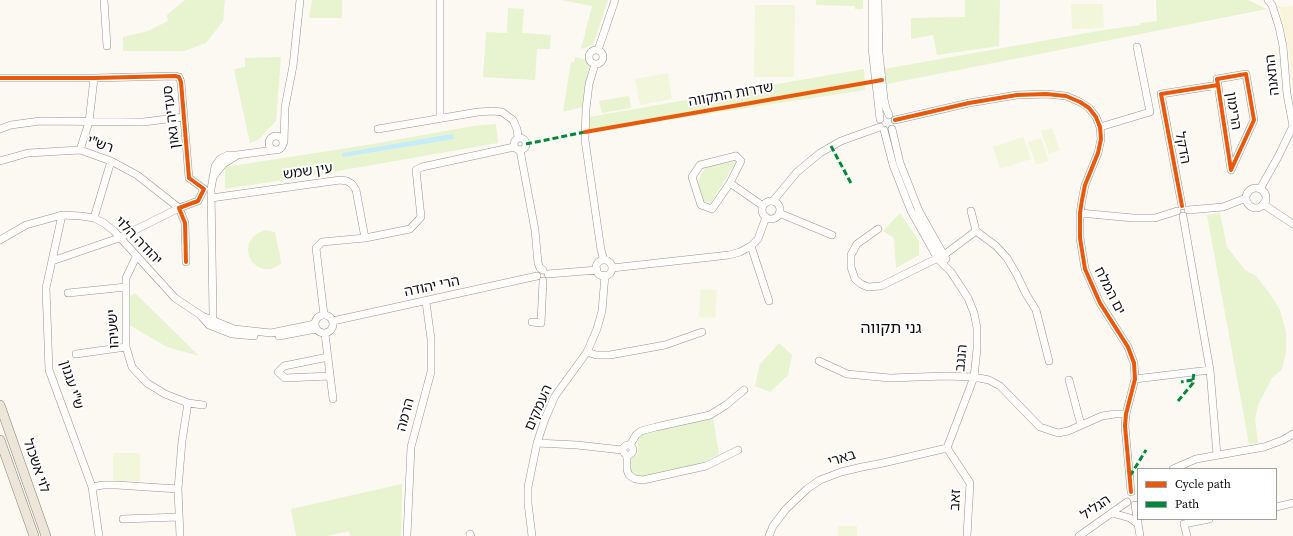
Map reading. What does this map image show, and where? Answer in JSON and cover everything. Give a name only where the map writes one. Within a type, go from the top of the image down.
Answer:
[{"type":"main road","name":"לוי אשכול","points":[[1,409],[46,536]]},
{"type":"main road","name":"לוי אשכול","points":[[0,440],[34,536]]},
{"type":"street","points":[[104,0],[106,46]]},
{"type":"street","points":[[212,320],[212,177],[223,164],[237,155],[281,149],[284,142],[285,107],[293,66],[300,0]]},
{"type":"street","points":[[604,260],[585,140],[586,109],[589,84],[594,64],[600,63],[603,60],[603,53],[598,50],[615,0]]},
{"type":"street","name":"הנגב","points":[[872,0],[872,48],[882,125],[893,165],[912,211],[968,298],[974,313],[977,328],[978,349],[974,377],[947,448]]},
{"type":"street","points":[[878,0],[879,53],[884,99],[889,115],[895,120]]},
{"type":"street","name":"התאנה","points":[[1260,189],[1293,126],[1287,94],[1280,33],[1272,5],[1268,0]]},
{"type":"street","points":[[440,2],[440,118]]},
{"type":"street","points":[[895,120],[976,102],[1017,95],[1046,94],[1066,96],[1080,102],[1089,108],[1096,117],[1100,127],[1150,112],[1137,47]]},
{"type":"street","name":"הרימון","points":[[1246,74],[1254,120],[1231,170],[1224,124],[1218,85],[1217,79],[1246,74]]},
{"type":"street","name":"סעדיה גאון","points":[[0,78],[179,77],[181,82],[189,178],[204,189],[198,201],[179,208]]},
{"type":"street","points":[[80,150],[89,122],[94,78]]},
{"type":"street","name":"הרימון","points":[[1161,94],[1218,85]]},
{"type":"street","name":"הדקל","points":[[1161,94],[1183,211],[1210,370],[1217,455]]},
{"type":"street","points":[[378,129],[478,112],[502,112],[513,120],[517,129],[518,137],[514,141],[517,148],[535,230],[538,263],[540,268],[545,272]]},
{"type":"street","points":[[882,125],[884,115],[889,115]]},
{"type":"street","points":[[0,129],[11,125],[40,121],[143,122],[184,117]]},
{"type":"street","points":[[274,150],[269,145],[285,119]]},
{"type":"street","points":[[882,125],[889,130],[895,125],[895,120]]},
{"type":"street","points":[[779,213],[772,218],[766,217],[762,211],[763,206],[767,202],[773,201],[797,172],[820,153],[841,141],[882,125]]},
{"type":"street","name":"ים המלח","points":[[1100,127],[1101,139],[1098,153],[1085,185],[1080,213],[1080,238],[1085,269],[1100,304],[1128,347],[1134,363],[1135,379],[1126,414],[1125,434],[1134,493]]},
{"type":"street","name":"הנגב","points":[[892,128],[900,163],[919,211],[941,257]]},
{"type":"street","points":[[324,315],[316,248],[322,242],[365,238],[410,229],[421,217],[416,170],[422,167],[525,147],[526,143],[523,138],[518,137]]},
{"type":"street","points":[[256,152],[272,138],[281,138],[284,142]]},
{"type":"street","name":"רש\"י","points":[[0,161],[28,153],[80,150],[110,161],[137,175],[179,208]]},
{"type":"street","points":[[736,156],[741,161],[730,183],[712,209],[701,205],[692,177],[700,165],[736,156]]},
{"type":"street","points":[[94,218],[110,161]]},
{"type":"street","name":"עין שמש","points":[[211,198],[340,180],[346,181],[352,184],[356,190],[365,238]]},
{"type":"street","points":[[730,183],[763,206]]},
{"type":"street","points":[[1080,213],[1133,218],[1155,218],[1183,211],[1223,208],[1246,198],[1250,190],[1256,188],[1264,192],[1266,196],[1264,204],[1259,207],[1253,207],[1248,204],[1246,198]]},
{"type":"street","points":[[773,201],[776,202],[779,207],[779,213]]},
{"type":"street","points":[[1264,204],[1293,224]]},
{"type":"street","points":[[52,261],[119,238],[179,208],[185,223],[186,262]]},
{"type":"street","points":[[971,211],[976,231],[996,246],[1007,258],[1036,310],[1049,361]]},
{"type":"street","points":[[779,213],[832,235]]},
{"type":"street","name":"יהודה הלוי","points":[[0,240],[26,225],[62,215],[70,214],[94,218],[104,223],[175,298],[202,316]]},
{"type":"street","name":"ש\"י עגנון","points":[[62,215],[46,288],[49,370],[92,487],[98,536]]},
{"type":"street","points":[[612,268],[729,255],[740,252],[751,246],[758,238],[766,217]]},
{"type":"street","points":[[878,229],[857,244],[851,255],[850,262],[855,279],[868,287],[881,286],[941,257],[976,231]]},
{"type":"street","points":[[751,246],[769,301]]},
{"type":"street","name":"ישעיהו","points":[[136,257],[126,278],[126,347],[132,367],[146,383],[165,394],[188,403],[203,405]]},
{"type":"street","points":[[604,260],[610,263],[612,268]]},
{"type":"street","points":[[597,270],[598,263],[604,260]]},
{"type":"street","points":[[597,270],[600,274],[605,276],[609,274],[612,268]]},
{"type":"street","points":[[532,322],[541,322],[540,279],[538,272],[597,270]]},
{"type":"street","name":"העמקים","points":[[532,536],[528,503],[528,487],[537,443],[555,396],[587,352],[602,311],[605,276]]},
{"type":"street","name":"הרי יהודה","points":[[333,322],[540,279]]},
{"type":"street","points":[[68,293],[126,287]]},
{"type":"street","name":"הרמה","points":[[407,536],[411,447],[431,372],[431,339],[426,302]]},
{"type":"street","points":[[315,326],[318,317],[324,315],[330,317],[333,322],[332,330],[325,334]]},
{"type":"street","points":[[202,316],[234,329],[271,333],[315,326]]},
{"type":"street","points":[[202,316],[209,325],[232,334],[271,337],[315,326]]},
{"type":"street","points":[[315,326],[321,333],[325,334]]},
{"type":"street","points":[[587,352],[596,355],[610,355],[665,344],[702,332]]},
{"type":"street","points":[[325,334],[333,399]]},
{"type":"street","points":[[76,354],[126,347]]},
{"type":"street","points":[[328,357],[284,366],[278,372],[285,378],[330,376]]},
{"type":"street","points":[[819,361],[847,374],[890,378],[945,376],[974,377],[989,380],[1000,386],[1040,427],[1049,431],[1068,431],[1102,416],[1126,414]]},
{"type":"street","points":[[1135,379],[1210,370]]},
{"type":"street","points":[[1069,380],[1081,425]]},
{"type":"street","points":[[738,450],[706,466],[643,480],[635,479],[629,475],[627,470],[625,446],[630,445],[636,435],[641,431],[656,426],[710,415],[726,405],[744,390]]},
{"type":"street","points":[[180,536],[178,489],[182,441],[188,403]]},
{"type":"street","points":[[1175,468],[1196,459],[1264,447],[1283,440],[1293,434]]},
{"type":"street","points":[[537,443],[577,445],[625,453]]},
{"type":"street","name":"בארי","points":[[769,536],[773,526],[786,509],[807,489],[820,480],[862,466],[883,463],[947,448]]},
{"type":"street","name":"זאב","points":[[947,448],[970,483],[967,536]]},
{"type":"street","points":[[92,487],[117,485],[178,489]]},
{"type":"street","points":[[1134,493],[1126,497],[1127,502],[1131,505],[1137,503]]},
{"type":"street","name":"הגליל","points":[[1079,536],[1127,502]]},
{"type":"street","points":[[1277,507],[1293,504]]},
{"type":"street","points":[[1112,514],[1130,518],[1138,524]]},
{"type":"street","points":[[123,519],[180,518]]},
{"type":"street","points":[[1138,520],[1140,536]]},
{"type":"street","points":[[1187,536],[1184,524],[1204,520]]},
{"type":"shaded area","points":[[1293,6],[1293,93],[1289,52],[1279,7]]},
{"type":"green space","points":[[185,0],[225,0],[223,21],[206,43],[184,51],[123,51],[123,37],[148,31],[168,21],[167,15]]},
{"type":"green space","points":[[312,0],[342,0],[342,18],[309,18]]},
{"type":"green space","points":[[561,0],[608,0],[593,45],[581,49],[592,6]]},
{"type":"green space","points":[[816,0],[863,0],[863,9],[855,9],[855,6],[816,5]]},
{"type":"green space","points":[[965,0],[1000,0],[999,46],[937,55],[933,35],[911,39],[911,18],[965,17]]},
{"type":"green space","points":[[1156,0],[1248,0],[1267,9],[887,84],[884,69],[1157,21]]},
{"type":"green space","points":[[1071,4],[1103,4],[1104,28],[1072,29]]},
{"type":"green space","points":[[755,5],[795,5],[794,77],[754,77]]},
{"type":"green space","points":[[508,8],[524,9],[522,33],[551,35],[550,49],[537,49],[535,80],[483,77],[486,32],[507,33]]},
{"type":"green space","points":[[281,57],[276,121],[258,140],[250,143],[234,69],[245,67],[245,58]]},
{"type":"green space","points":[[575,57],[587,60],[589,65],[582,107],[563,112],[571,62],[574,62]]},
{"type":"green space","points":[[864,69],[865,90],[589,132],[589,117]]},
{"type":"green space","points":[[668,73],[672,99],[640,105],[635,79]]},
{"type":"green space","points":[[629,96],[631,108],[602,113],[599,101]]},
{"type":"green space","points":[[496,124],[498,143],[225,189],[225,167],[367,145],[473,126]]},
{"type":"green space","points":[[1052,128],[1060,150],[1049,154],[1041,131]]},
{"type":"green space","points":[[1023,137],[1031,159],[1000,169],[993,147]]},
{"type":"green space","points":[[1041,138],[1049,161],[1036,165],[1028,142]]},
{"type":"green space","points":[[736,161],[711,203],[703,201],[698,181],[705,167]]},
{"type":"green space","points":[[900,213],[919,241],[919,255],[896,268],[894,238],[883,231]]},
{"type":"green space","points":[[1220,213],[1227,247],[1245,270],[1256,276],[1270,294],[1280,310],[1286,332],[1286,352],[1282,369],[1272,378],[1258,405],[1255,419],[1258,443],[1249,444],[1207,215]]},
{"type":"green space","points":[[265,230],[275,232],[280,256],[281,264],[271,269],[258,267],[252,262],[248,250],[249,243],[253,237]]},
{"type":"green space","points":[[701,289],[717,290],[715,318],[699,317]]},
{"type":"green space","points":[[135,293],[199,356],[167,347],[126,323],[126,299]]},
{"type":"green space","points":[[779,343],[792,355],[788,375],[770,392],[755,386],[760,364]]},
{"type":"green space","points":[[713,418],[719,454],[700,464],[643,477],[635,476],[630,471],[630,460],[638,454],[638,440],[644,433]]},
{"type":"green space","points":[[113,453],[140,453],[140,481],[113,481]]},
{"type":"green space","points":[[402,484],[401,536],[350,536],[349,531],[327,536],[296,536],[291,509]]},
{"type":"green space","points":[[838,526],[857,526],[857,536],[838,536]]},
{"type":"water","points":[[452,134],[454,139],[343,157],[342,153]]},
{"type":"marked path","points":[[526,144],[585,132]]},
{"type":"marked path","points":[[831,146],[852,185]]},
{"type":"marked path","points":[[1193,380],[1194,372]]},
{"type":"marked path","points":[[1178,401],[1193,383],[1193,380],[1181,382]]},
{"type":"marked path","points":[[1130,476],[1146,450]]},
{"type":"cycle path","points":[[1182,206],[1161,94],[1218,85],[1217,79],[1246,74],[1254,120],[1231,170],[1218,85]]},
{"type":"cycle path","points":[[0,78],[179,77],[181,82],[189,178],[204,189],[198,201],[179,208],[185,223],[186,262]]},
{"type":"cycle path","name":"שדרות התקווה","points":[[585,132],[882,80]]},
{"type":"cycle path","points":[[895,120],[969,103],[1017,95],[1046,94],[1066,96],[1080,102],[1089,108],[1096,117],[1100,127],[1101,139],[1098,153],[1085,185],[1080,213],[1080,238],[1085,269],[1100,303],[1128,347],[1134,363],[1135,379],[1126,414],[1125,426],[1131,492]]},
{"type":"district","name":"גני תקווה","points":[[891,329]]}]
